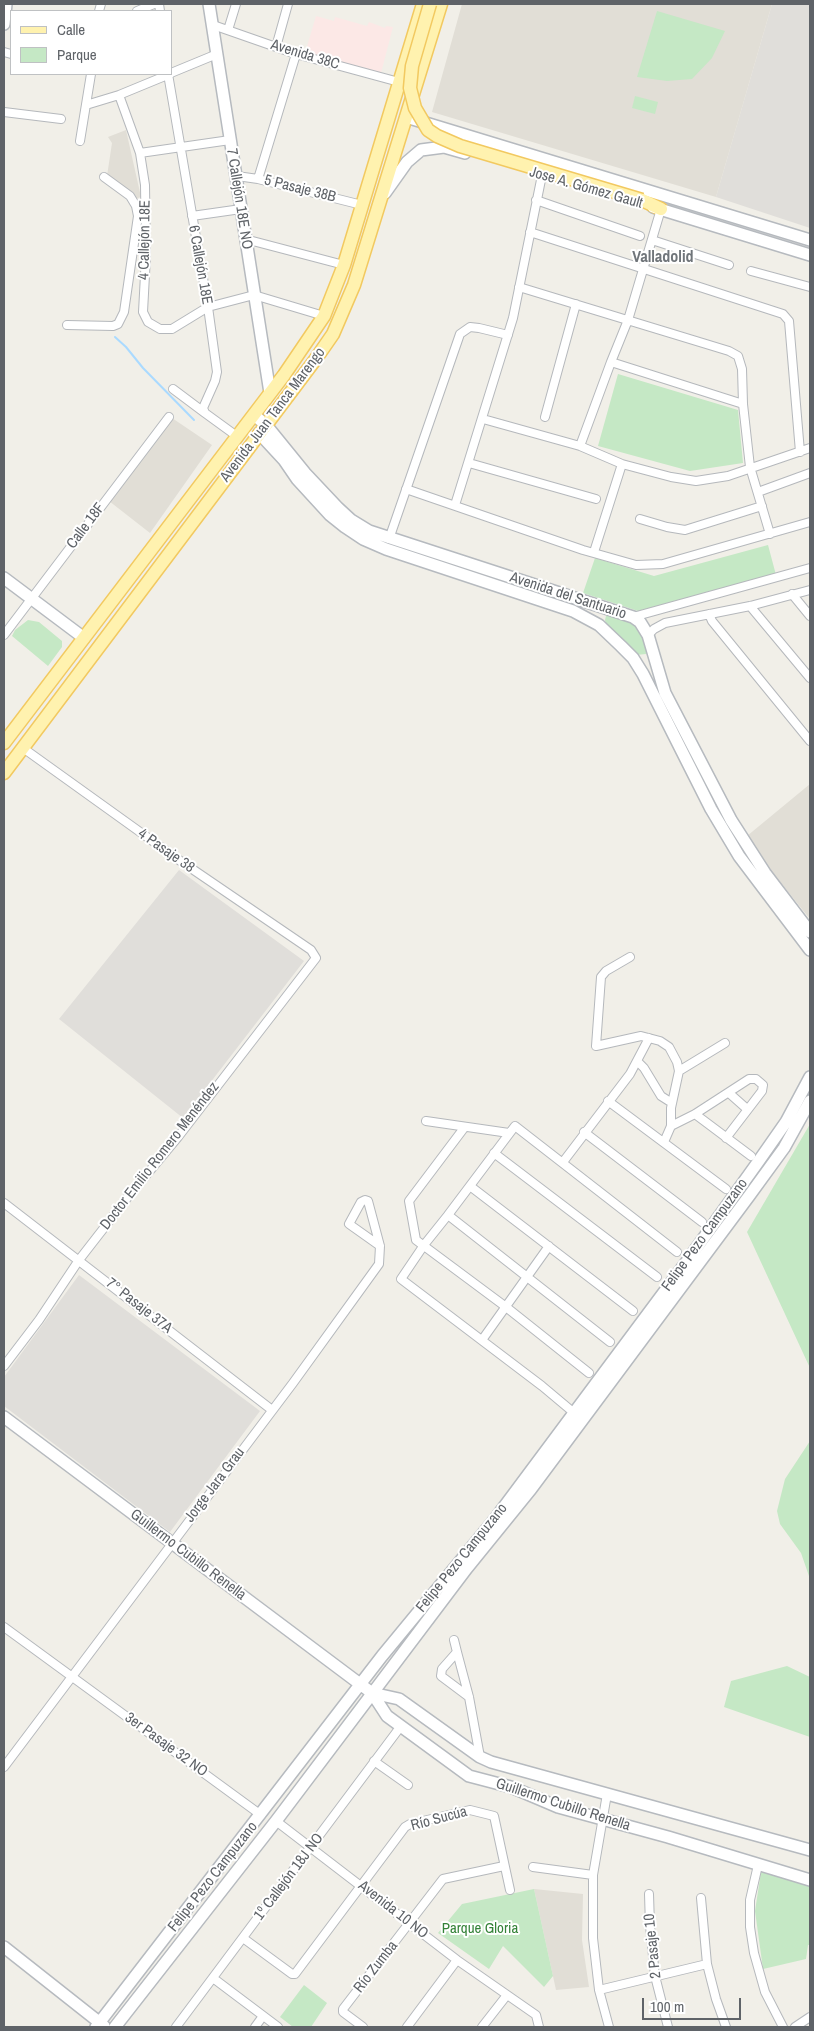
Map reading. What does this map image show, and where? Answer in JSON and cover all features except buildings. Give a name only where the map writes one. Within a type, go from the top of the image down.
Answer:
[{"type":"main road","name":"Avenida Juan Tanca Marengo","points":[[4,743],[299,356],[324,316],[344,266],[423,4]]},
{"type":"main road","points":[[430,4],[412,66],[410,88],[415,108],[428,130],[460,146],[642,200],[661,208]]},
{"type":"main road","name":"Avenida Juan Tanca Marengo","points":[[4,773],[333,334],[354,284],[441,4]]},
{"type":"main road","points":[[379,148],[396,120],[406,117]]},
{"type":"main road","points":[[35,732],[42,714],[88,649],[89,645],[84,638]]},
{"type":"street","points":[[4,24],[6,4]]},
{"type":"street","points":[[139,10],[154,4]]},
{"type":"street","name":"7 Callejón 18E NO","points":[[209,4],[270,393]]},
{"type":"street","points":[[228,30],[236,4]]},
{"type":"street","points":[[276,47],[288,4]]},
{"type":"street","name":"Avenida 38C","points":[[212,25],[296,54],[399,82]]},
{"type":"street","points":[[172,73],[217,54]]},
{"type":"street","points":[[258,179],[296,54]]},
{"type":"street","points":[[80,141],[91,75]]},
{"type":"street","name":"6 Callejón 18E","points":[[169,75],[217,372],[215,381],[204,403],[205,413]]},
{"type":"street","points":[[86,106],[118,95],[152,77]]},
{"type":"street","name":"4 Callejón 18E","points":[[118,95],[140,153],[146,204],[143,312],[145,318],[151,325],[160,329],[172,329],[208,307]]},
{"type":"street","points":[[4,112],[61,119]]},
{"type":"street","name":"Jose A. Gómez Gault","points":[[406,117],[810,240]]},
{"type":"street","points":[[140,153],[230,140]]},
{"type":"street","name":"Jose A. Gómez Gault","points":[[381,198],[407,162],[421,150],[430,148],[451,149],[661,208],[810,255]]},
{"type":"street","points":[[455,505],[508,335],[542,175]]},
{"type":"street","name":"5 Pasaje 38B","points":[[237,176],[258,179],[362,205]]},
{"type":"street","points":[[67,325],[106,327],[118,324],[124,312],[138,216],[136,206],[130,196],[104,177]]},
{"type":"street","points":[[536,200],[640,236]]},
{"type":"street","points":[[136,206],[146,204]]},
{"type":"street","points":[[580,446],[610,362],[628,320],[661,208]]},
{"type":"street","points":[[192,216],[240,209]]},
{"type":"street","points":[[530,232],[782,314],[789,321],[800,452]]},
{"type":"street","points":[[245,239],[344,266]]},
{"type":"street","points":[[652,240],[729,265]]},
{"type":"street","points":[[794,250],[810,262]]},
{"type":"street","points":[[133,254],[146,256]]},
{"type":"street","points":[[751,271],[810,288]]},
{"type":"street","points":[[519,287],[729,351],[738,356],[742,369],[743,404],[750,467],[770,534]]},
{"type":"street","points":[[208,307],[254,295],[324,316]]},
{"type":"street","points":[[545,417],[576,304]]},
{"type":"street","points":[[389,539],[460,334],[470,327],[508,335]]},
{"type":"street","points":[[610,362],[743,404]]},
{"type":"street","points":[[173,389],[238,437]]},
{"type":"street","name":"Avenida del Santuario","points":[[254,415],[297,479],[330,515],[345,528],[363,539],[401,554],[556,604],[587,618],[604,630],[633,658],[643,674],[711,809],[739,856],[810,950]]},
{"type":"street","name":"Calle 18F","points":[[4,635],[169,417]]},
{"type":"street","points":[[483,419],[580,446],[622,464],[670,477],[696,481],[728,476],[810,448]]},
{"type":"street","name":"Avenida del Santuario","points":[[262,429],[338,508],[351,520],[369,531],[633,617],[640,622],[649,640],[665,693],[731,820],[765,873],[810,932]]},
{"type":"street","points":[[469,463],[596,499]]},
{"type":"street","points":[[594,552],[622,464]]},
{"type":"street","points":[[758,492],[810,473]]},
{"type":"street","points":[[406,490],[455,505],[583,550],[636,565],[663,564],[810,522]]},
{"type":"street","points":[[640,519],[685,530],[762,506]]},
{"type":"street","points":[[633,617],[810,568]]},
{"type":"street","points":[[4,578],[84,638]]},
{"type":"street","points":[[633,658],[640,661],[646,659],[650,653],[649,640],[654,629],[665,623],[750,606],[810,590]]},
{"type":"street","points":[[792,594],[810,616]]},
{"type":"street","points":[[750,606],[810,678]]},
{"type":"street","points":[[604,630],[602,622],[605,614],[616,612]]},
{"type":"street","points":[[708,614],[810,741]]},
{"type":"street","name":"4 Pasaje 38","points":[[23,748],[178,860],[311,950]]},
{"type":"street","name":"Doctor Emilio Romero Menéndez","points":[[4,1366],[39,1320],[79,1260],[315,961],[316,958],[311,950]]},
{"type":"street","points":[[630,956],[601,976],[596,1046],[641,1036],[660,1041],[669,1047],[680,1071],[672,1103],[671,1126],[664,1142]]},
{"type":"street","points":[[562,1162],[630,1074],[649,1038]]},
{"type":"street","points":[[680,1071],[725,1042]]},
{"type":"street","points":[[637,1061],[644,1068],[661,1096],[672,1103]]},
{"type":"street","name":"Felipe Pezo Campuzano","points":[[100,2026],[360,1684],[495,1519],[527,1485],[573,1412],[688,1260],[786,1122],[810,1077]]},
{"type":"street","points":[[671,1126],[695,1114],[752,1078],[763,1085],[762,1091],[726,1138]]},
{"type":"street","points":[[729,1093],[747,1109]]},
{"type":"street","points":[[608,1101],[726,1189]]},
{"type":"street","name":"Felipe Pezo Campuzano","points":[[115,2027],[276,1821],[467,1568],[527,1485],[754,1189],[784,1148],[810,1101]]},
{"type":"street","points":[[695,1114],[751,1156]]},
{"type":"street","points":[[426,1121],[509,1134]]},
{"type":"street","points":[[573,1412],[402,1279],[424,1246],[515,1126],[678,1252]]},
{"type":"street","points":[[464,1128],[409,1201],[416,1240],[506,1307],[589,1373]]},
{"type":"street","points":[[584,1132],[702,1222]]},
{"type":"street","points":[[494,1153],[658,1277]]},
{"type":"street","points":[[470,1186],[633,1311]]},
{"type":"street","name":"Jorge Jara Grau","points":[[4,1767],[379,1264],[380,1246],[368,1201],[365,1200],[361,1202],[349,1224],[380,1246]]},
{"type":"street","name":"7° Pasaje 37A","points":[[4,1203],[272,1410]]},
{"type":"street","points":[[448,1215],[610,1342]]},
{"type":"street","points":[[482,1340],[549,1246]]},
{"type":"street","name":"Guillermo Cubillo Renella","points":[[4,1417],[372,1693],[387,1716],[469,1776],[511,1788],[558,1806],[603,1820],[668,1836],[810,1880]]},
{"type":"street","name":"3er Pasaje 32 NO","points":[[4,1628],[72,1675],[261,1815]]},
{"type":"street","points":[[454,1640],[480,1757]]},
{"type":"street","points":[[457,1652],[442,1669],[441,1676],[468,1697]]},
{"type":"street","name":"Guillermo Cubillo Renella","points":[[372,1693],[399,1699],[480,1757],[491,1762],[810,1850]]},
{"type":"street","name":"1º Callejón 18J NO","points":[[176,2027],[401,1726]]},
{"type":"street","points":[[374,1761],[408,1785]]},
{"type":"street","points":[[607,1794],[593,1876],[593,1938],[599,1990],[609,2027]]},
{"type":"street","name":"Río Sucúa","points":[[362,1886],[407,1826],[470,1810],[494,1816],[510,1890]]},
{"type":"street","name":"Avenida 10 NO","points":[[276,1821],[457,1960],[536,2015],[539,2027]]},
{"type":"street","points":[[758,1865],[750,1900],[750,1927],[754,1953],[764,1992],[783,2027]]},
{"type":"street","points":[[410,1923],[443,1880],[504,1866]]},
{"type":"street","points":[[533,1867],[593,1876]]},
{"type":"street","points":[[243,1938],[294,1974],[362,1886]]},
{"type":"street","name":"2 Pasaje 10","points":[[650,1894],[650,1926],[655,1976],[668,2027]]},
{"type":"street","points":[[701,1898],[707,1964],[726,2027]]},
{"type":"street","name":"Río Zumba","points":[[363,2027],[343,2010],[410,1923]]},
{"type":"street","points":[[4,1947],[100,2026]]},
{"type":"street","points":[[407,2027],[457,1960]]},
{"type":"street","points":[[599,1990],[707,1964]]},
{"type":"street","points":[[213,1978],[278,2027]]},
{"type":"street","points":[[482,2027],[507,1995]]},
{"type":"street","points":[[255,2027],[263,2016]]},
{"type":"street","points":[[795,2027],[810,2018]]},
{"type":"shaded area","points":[[462,4],[772,4],[716,197],[432,112]]},
{"type":"shaded area","points":[[772,4],[810,4],[810,228],[716,197]]},
{"type":"shaded area","points":[[316,16],[334,21],[335,17],[367,26],[369,22],[385,28],[386,26],[393,27],[381,73],[305,53]]},
{"type":"shaded area","points":[[126,130],[141,197],[135,199],[107,176],[112,143],[108,137]]},
{"type":"shaded area","points":[[172,418],[212,445],[150,533],[109,501]]},
{"type":"shaded area","points":[[810,784],[810,919],[768,867],[747,836]]},
{"type":"shaded area","points":[[179,870],[304,961],[183,1118],[59,1019]]},
{"type":"shaded area","points":[[79,1275],[260,1411],[170,1532],[4,1406],[4,1377]]},
{"type":"shaded area","points":[[534,1889],[583,1894],[582,1940],[589,1987],[556,1990]]},
{"type":"green space","points":[[657,11],[725,31],[712,58],[692,79],[667,81],[637,77]]},
{"type":"green space","points":[[635,96],[658,102],[655,114],[632,108]]},
{"type":"green space","points":[[618,374],[738,410],[743,463],[690,471],[598,446]]},
{"type":"green space","points":[[768,545],[776,575],[638,611],[583,593],[595,558],[654,576]]},
{"type":"green space","points":[[612,614],[632,621],[641,632],[647,649],[646,654],[636,655],[606,625],[606,616]]},
{"type":"green space","points":[[28,620],[39,622],[62,641],[62,647],[48,666],[12,636],[15,630]]},
{"type":"green space","points":[[810,1124],[810,1368],[747,1232]]},
{"type":"green space","points":[[810,1441],[810,1579],[801,1553],[780,1524],[777,1511],[785,1479]]},
{"type":"green space","points":[[787,1666],[810,1677],[810,1737],[724,1707],[731,1681]]},
{"type":"green space","points":[[761,1872],[810,1886],[810,1945],[808,1945],[806,1959],[763,1969],[755,1911]]},
{"type":"green space","name":"Parque Gloria","points":[[534,1889],[553,1976],[544,1987],[503,1946],[489,1969],[438,1933],[462,1904]]},
{"type":"green space","points":[[304,1985],[327,2003],[311,2027],[293,2027],[280,2017]]},
{"type":"waterway","points":[[115,337],[194,420]]},
{"type":"district","name":"Valladolid","points":[[663,258]]}]
